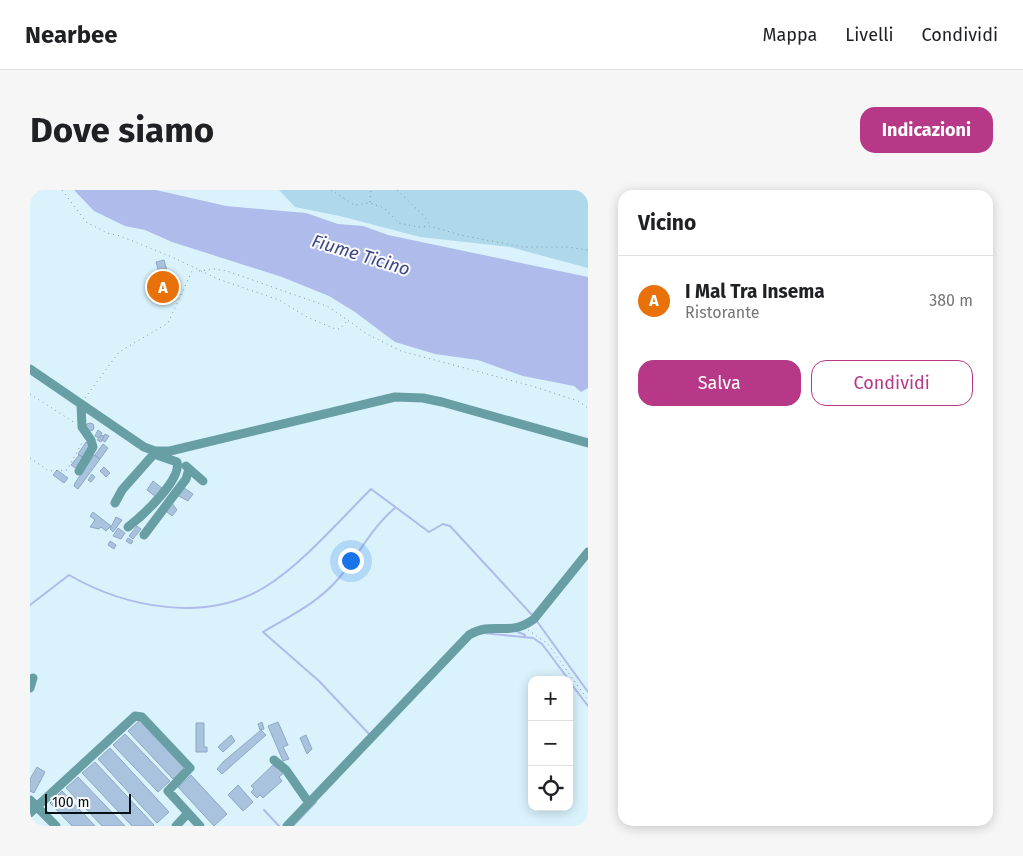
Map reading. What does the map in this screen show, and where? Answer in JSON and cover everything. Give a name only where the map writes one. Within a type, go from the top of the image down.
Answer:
[{"type":"street","points":[[30,369],[144,447],[154,453],[182,463],[203,481]]},
{"type":"street","points":[[114,503],[122,490],[154,453],[209,442],[394,397],[423,398],[442,402],[588,443]]},
{"type":"street","points":[[79,471],[93,447],[91,440],[84,430],[81,404]]},
{"type":"street","points":[[128,527],[160,496],[177,471],[177,462]]},
{"type":"street","points":[[144,535],[186,479],[189,469]]},
{"type":"street","points":[[287,826],[469,635],[484,628],[510,630],[523,628],[538,615],[588,552]]},
{"type":"street","points":[[30,688],[33,678]]},
{"type":"street","points":[[30,813],[33,803],[72,776],[135,716],[142,717],[190,768],[168,791],[200,826]]},
{"type":"street","points":[[274,760],[286,770],[309,803]]},
{"type":"street","points":[[33,803],[56,826]]},
{"type":"street","points":[[176,826],[188,813]]},
{"type":"path","points":[[62,190],[86,222],[107,233],[120,236],[172,257],[199,271],[279,300],[307,317],[335,329],[340,329],[346,320],[349,320]]},
{"type":"path","points":[[331,190],[354,205],[370,203],[384,208],[399,223],[418,227],[429,226],[460,235],[523,247],[567,247],[588,250]]},
{"type":"path","points":[[370,203],[371,190]]},
{"type":"path","points":[[397,190],[425,217],[429,226]]},
{"type":"path","points":[[81,404],[119,352],[168,323],[194,269]]},
{"type":"path","points":[[199,271],[215,269],[227,271],[329,307],[367,334],[401,351],[532,386],[578,401],[588,408]]},
{"type":"path","points":[[30,394],[84,430],[67,470],[49,471],[30,458]]},
{"type":"path","points":[[523,628],[537,635],[548,644],[588,700]]},
{"type":"shaded area","points":[[279,190],[588,190],[588,268],[510,247],[420,237],[344,217],[295,207]]},
{"type":"water","name":"Fiume Ticino","points":[[74,190],[156,190],[226,206],[306,213],[338,224],[363,226],[388,235],[588,277],[588,388],[581,392],[574,386],[523,376],[478,360],[435,354],[395,342],[355,312],[329,296],[282,277],[172,242],[145,230],[125,226],[94,211]]},
{"type":"building","points":[[164,260],[169,278],[161,280],[156,262]]},
{"type":"building","points":[[90,423],[94,427],[90,431],[86,427]]},
{"type":"building","points":[[98,430],[102,433],[99,438],[95,436]]},
{"type":"building","points":[[105,434],[109,436],[105,442],[102,440]]},
{"type":"building","points":[[101,435],[104,436],[101,442],[97,440]]},
{"type":"building","points":[[86,442],[91,446],[83,457],[78,454]]},
{"type":"building","points":[[103,444],[108,448],[100,459],[95,455]]},
{"type":"building","points":[[79,455],[85,459],[77,469],[71,465]]},
{"type":"building","points":[[94,455],[100,459],[78,489],[74,486],[75,483]]},
{"type":"building","points":[[104,467],[110,473],[106,477],[100,471]]},
{"type":"building","points":[[57,470],[68,478],[64,483],[53,475]]},
{"type":"building","points":[[92,474],[95,477],[91,482],[88,480]]},
{"type":"building","points":[[153,481],[162,488],[156,497],[147,490]]},
{"type":"building","points":[[183,487],[193,494],[188,501],[177,495]]},
{"type":"building","points":[[172,503],[177,510],[172,516],[166,511]]},
{"type":"building","points":[[93,512],[111,526],[106,531],[101,527],[99,529],[90,527],[95,520],[90,516]]},
{"type":"building","points":[[116,517],[122,520],[113,532],[110,529]]},
{"type":"building","points":[[137,526],[141,529],[133,539],[129,536]]},
{"type":"building","points":[[118,528],[125,533],[121,539],[113,536]]},
{"type":"building","points":[[128,538],[133,541],[131,544],[126,541]]},
{"type":"building","points":[[110,541],[116,545],[114,549],[108,545]]},
{"type":"building","points":[[140,720],[185,767],[173,779],[128,731]]},
{"type":"building","points":[[262,722],[264,729],[260,730],[258,724]]},
{"type":"building","points":[[278,722],[288,745],[283,747],[289,759],[283,761],[268,726]]},
{"type":"building","points":[[196,723],[204,723],[204,747],[207,747],[207,752],[196,752]]},
{"type":"building","points":[[261,730],[266,735],[222,774],[217,769],[223,762]]},
{"type":"building","points":[[125,734],[170,781],[158,792],[113,745]]},
{"type":"building","points":[[231,735],[235,741],[223,752],[218,747]]},
{"type":"building","points":[[306,735],[312,749],[307,754],[300,738]]},
{"type":"building","points":[[110,748],[169,812],[157,823],[98,759]]},
{"type":"building","points":[[95,762],[153,826],[132,826],[82,773]]},
{"type":"building","points":[[273,765],[276,768],[279,765],[285,772],[279,777],[282,781],[263,798],[260,795],[257,798],[251,792],[254,789],[251,786]]},
{"type":"building","points":[[37,767],[45,772],[34,793],[30,791],[30,779]]},
{"type":"building","points":[[191,775],[227,814],[214,826],[178,787]]},
{"type":"building","points":[[78,777],[125,826],[102,826],[66,788]]},
{"type":"building","points":[[238,785],[253,802],[243,811],[228,795]]},
{"type":"building","points":[[62,791],[95,826],[72,826],[50,803]]},
{"type":"waterway","points":[[30,605],[69,575],[115,596],[166,607],[192,608],[218,605],[242,598],[265,587],[293,566],[371,489],[429,532],[443,524],[450,526],[533,616]]},
{"type":"waterway","points":[[370,735],[319,681],[263,632],[303,608],[331,587],[379,524],[395,508]]},
{"type":"waterway","points":[[536,620],[588,692]]},
{"type":"waterway","points":[[518,632],[525,635],[524,637]]},
{"type":"waterway","points":[[483,633],[533,638],[542,644],[566,676]]},
{"type":"waterway","points":[[573,686],[588,706]]},
{"type":"waterway","points":[[293,826],[316,802]]},
{"type":"waterway","points":[[264,810],[279,826]]},
{"type":"place","name":"I Mal Tra Insema","points":[[163,287]]}]
